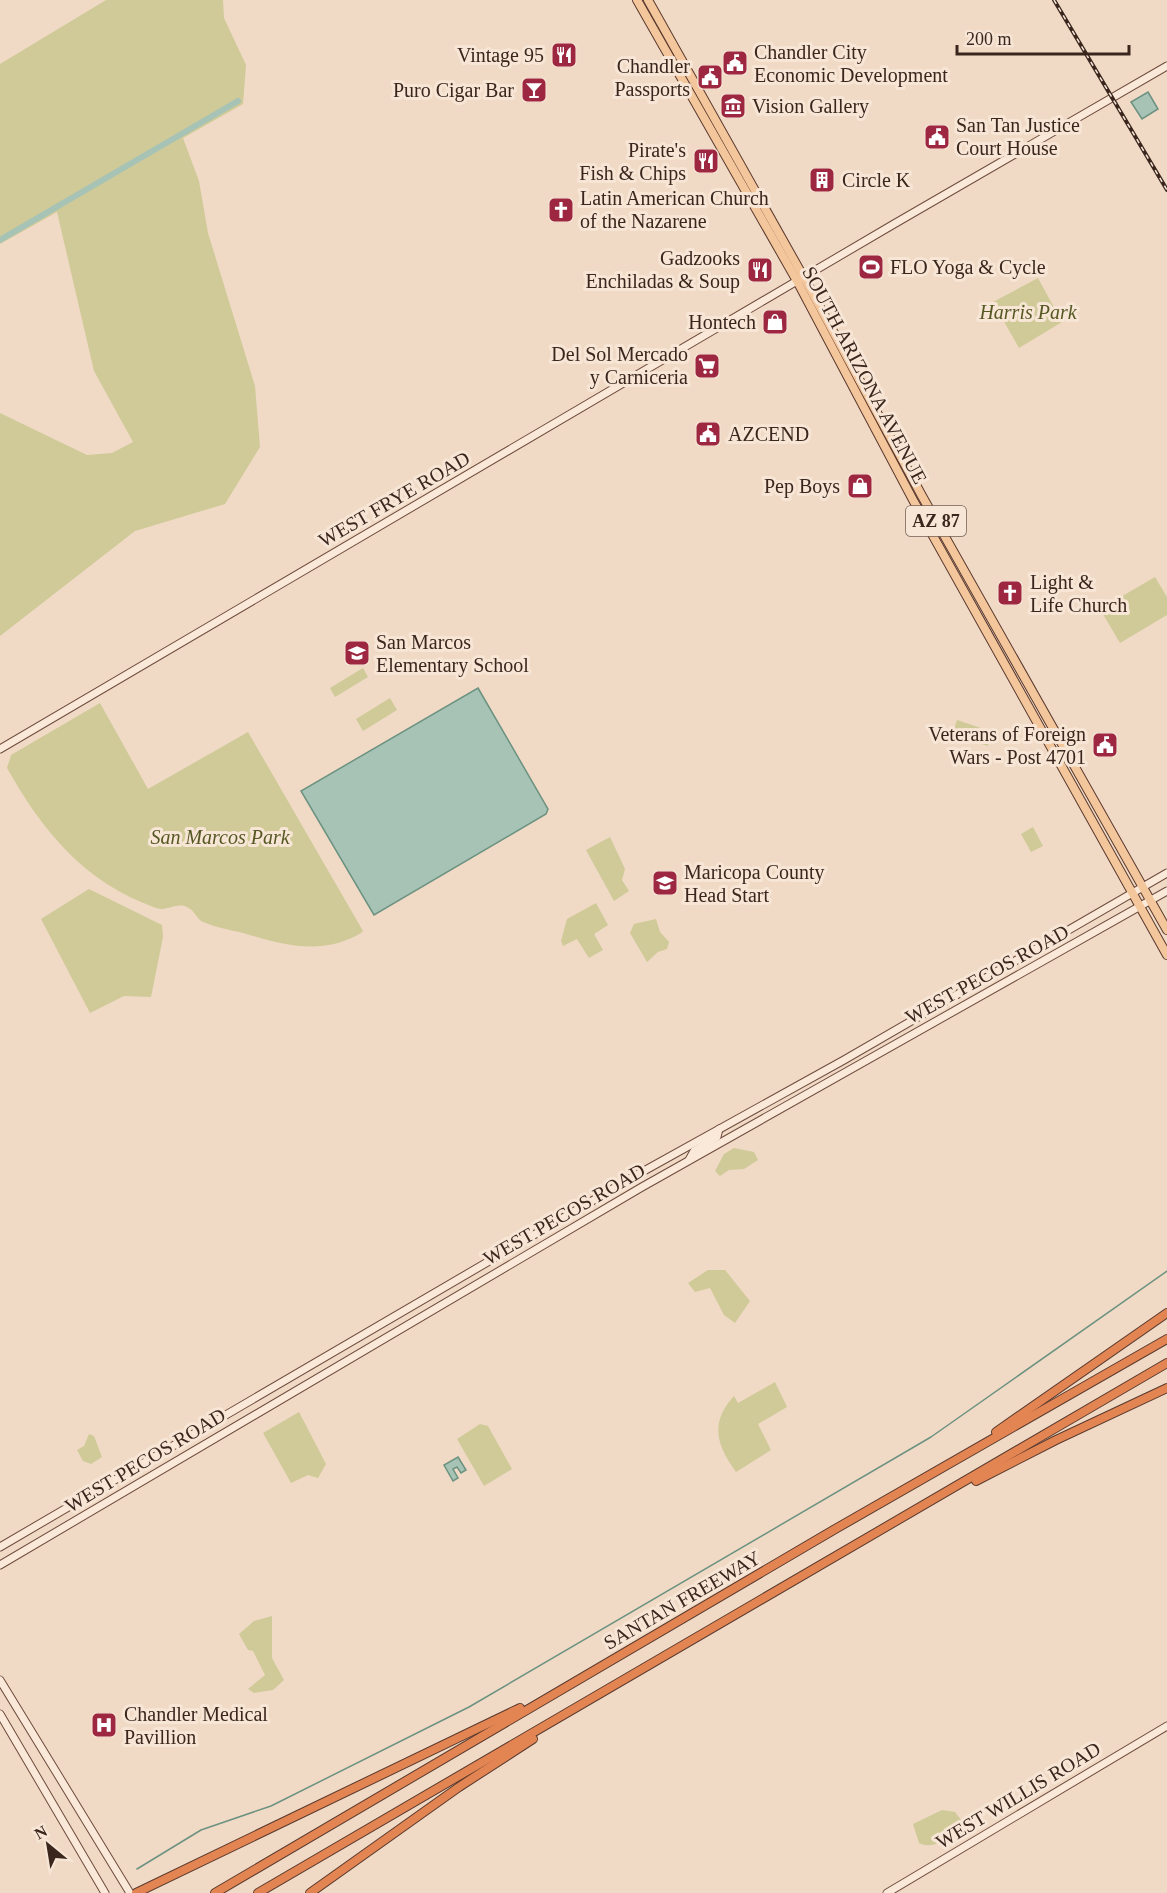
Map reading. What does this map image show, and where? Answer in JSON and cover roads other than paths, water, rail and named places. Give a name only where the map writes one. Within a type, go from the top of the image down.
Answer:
[{"type":"highway","points":[[949,1465],[1167,1313]]},
{"type":"highway","name":"SANTAN FREEWAY","points":[[215,1893],[1167,1339]]},
{"type":"highway","name":"SANTAN FREEWAY","points":[[258,1893],[1167,1363]]},
{"type":"highway","points":[[939,1496],[1167,1388]]},
{"type":"highway","points":[[136,1893],[488,1725],[611,1661]]},
{"type":"highway","points":[[310,1893],[459,1787],[585,1703]]},
{"type":"main road","name":"SOUTH ARIZONA AVENUE","points":[[637,0],[685,80],[697,108],[730,157]]},
{"type":"main road","name":"SOUTH ARIZONA AVENUE","points":[[648,0],[730,157],[1167,930]]},
{"type":"main road","name":"WEST FRYE ROAD","points":[[0,749],[1167,66]]},
{"type":"main road","name":"SOUTH ARIZONA AVENUE","points":[[825,325],[913,500],[1167,955]]},
{"type":"main road","name":"WEST PECOS ROAD","points":[[0,1547],[719,1129],[1167,873]]},
{"type":"main road","name":"WEST PECOS ROAD","points":[[0,1565],[689,1160],[1167,891]]},
{"type":"main road","points":[[689,1160],[694,1151],[717,1137],[719,1129]]},
{"type":"main road","points":[[0,1680],[130,1893]]},
{"type":"main road","points":[[0,1714],[105,1893]]},
{"type":"main road","name":"WEST WILLIS ROAD","points":[[887,1893],[1167,1726]]},
{"type":"waterway","points":[[0,240],[238,101]]},
{"type":"waterway","points":[[137,1869],[201,1830],[271,1806],[469,1707],[931,1437],[1167,1271]]},
{"type":"railway","points":[[1054,0],[1167,190]]},
{"type":"place","name":"Vintage 95","points":[[564,55]]},
{"type":"place","name":"Chandler City Economic Development","points":[[735,63]]},
{"type":"place","name":"Chandler Passports","points":[[710,77]]},
{"type":"place","name":"Puro Cigar Bar","points":[[534,90]]},
{"type":"place","name":"Vision Gallery","points":[[733,106]]},
{"type":"place","name":"San Tan Justice Court House","points":[[937,137]]},
{"type":"place","name":"Pirate's Fish & Chips","points":[[706,161]]},
{"type":"place","name":"Circle K","points":[[822,180]]},
{"type":"place","name":"Latin American Church of the Nazarene","points":[[561,210]]},
{"type":"place","name":"FLO Yoga & Cycle","points":[[871,267]]},
{"type":"place","name":"Gadzooks Enchiladas & Soup","points":[[760,270]]},
{"type":"place","name":"Hontech","points":[[775,322]]},
{"type":"place","name":"Del Sol Mercado y Carniceria","points":[[707,366]]},
{"type":"place","name":"AZCEND","points":[[708,434]]},
{"type":"place","name":"Pep Boys","points":[[860,486]]},
{"type":"place","name":"Light & Life Church","points":[[1010,593]]},
{"type":"place","name":"San Marcos Elementary School","points":[[357,653]]},
{"type":"place","name":"Veterans of Foreign Wars - Post 4701","points":[[1105,745]]},
{"type":"place","name":"Maricopa County Head Start","points":[[665,883]]},
{"type":"place","name":"Chandler Medical Pavillion","points":[[104,1725]]},
{"type":"park label","name":"Harris Park","points":[[1028,312]]},
{"type":"park label","name":"San Marcos Park","points":[[220,837]]}]
